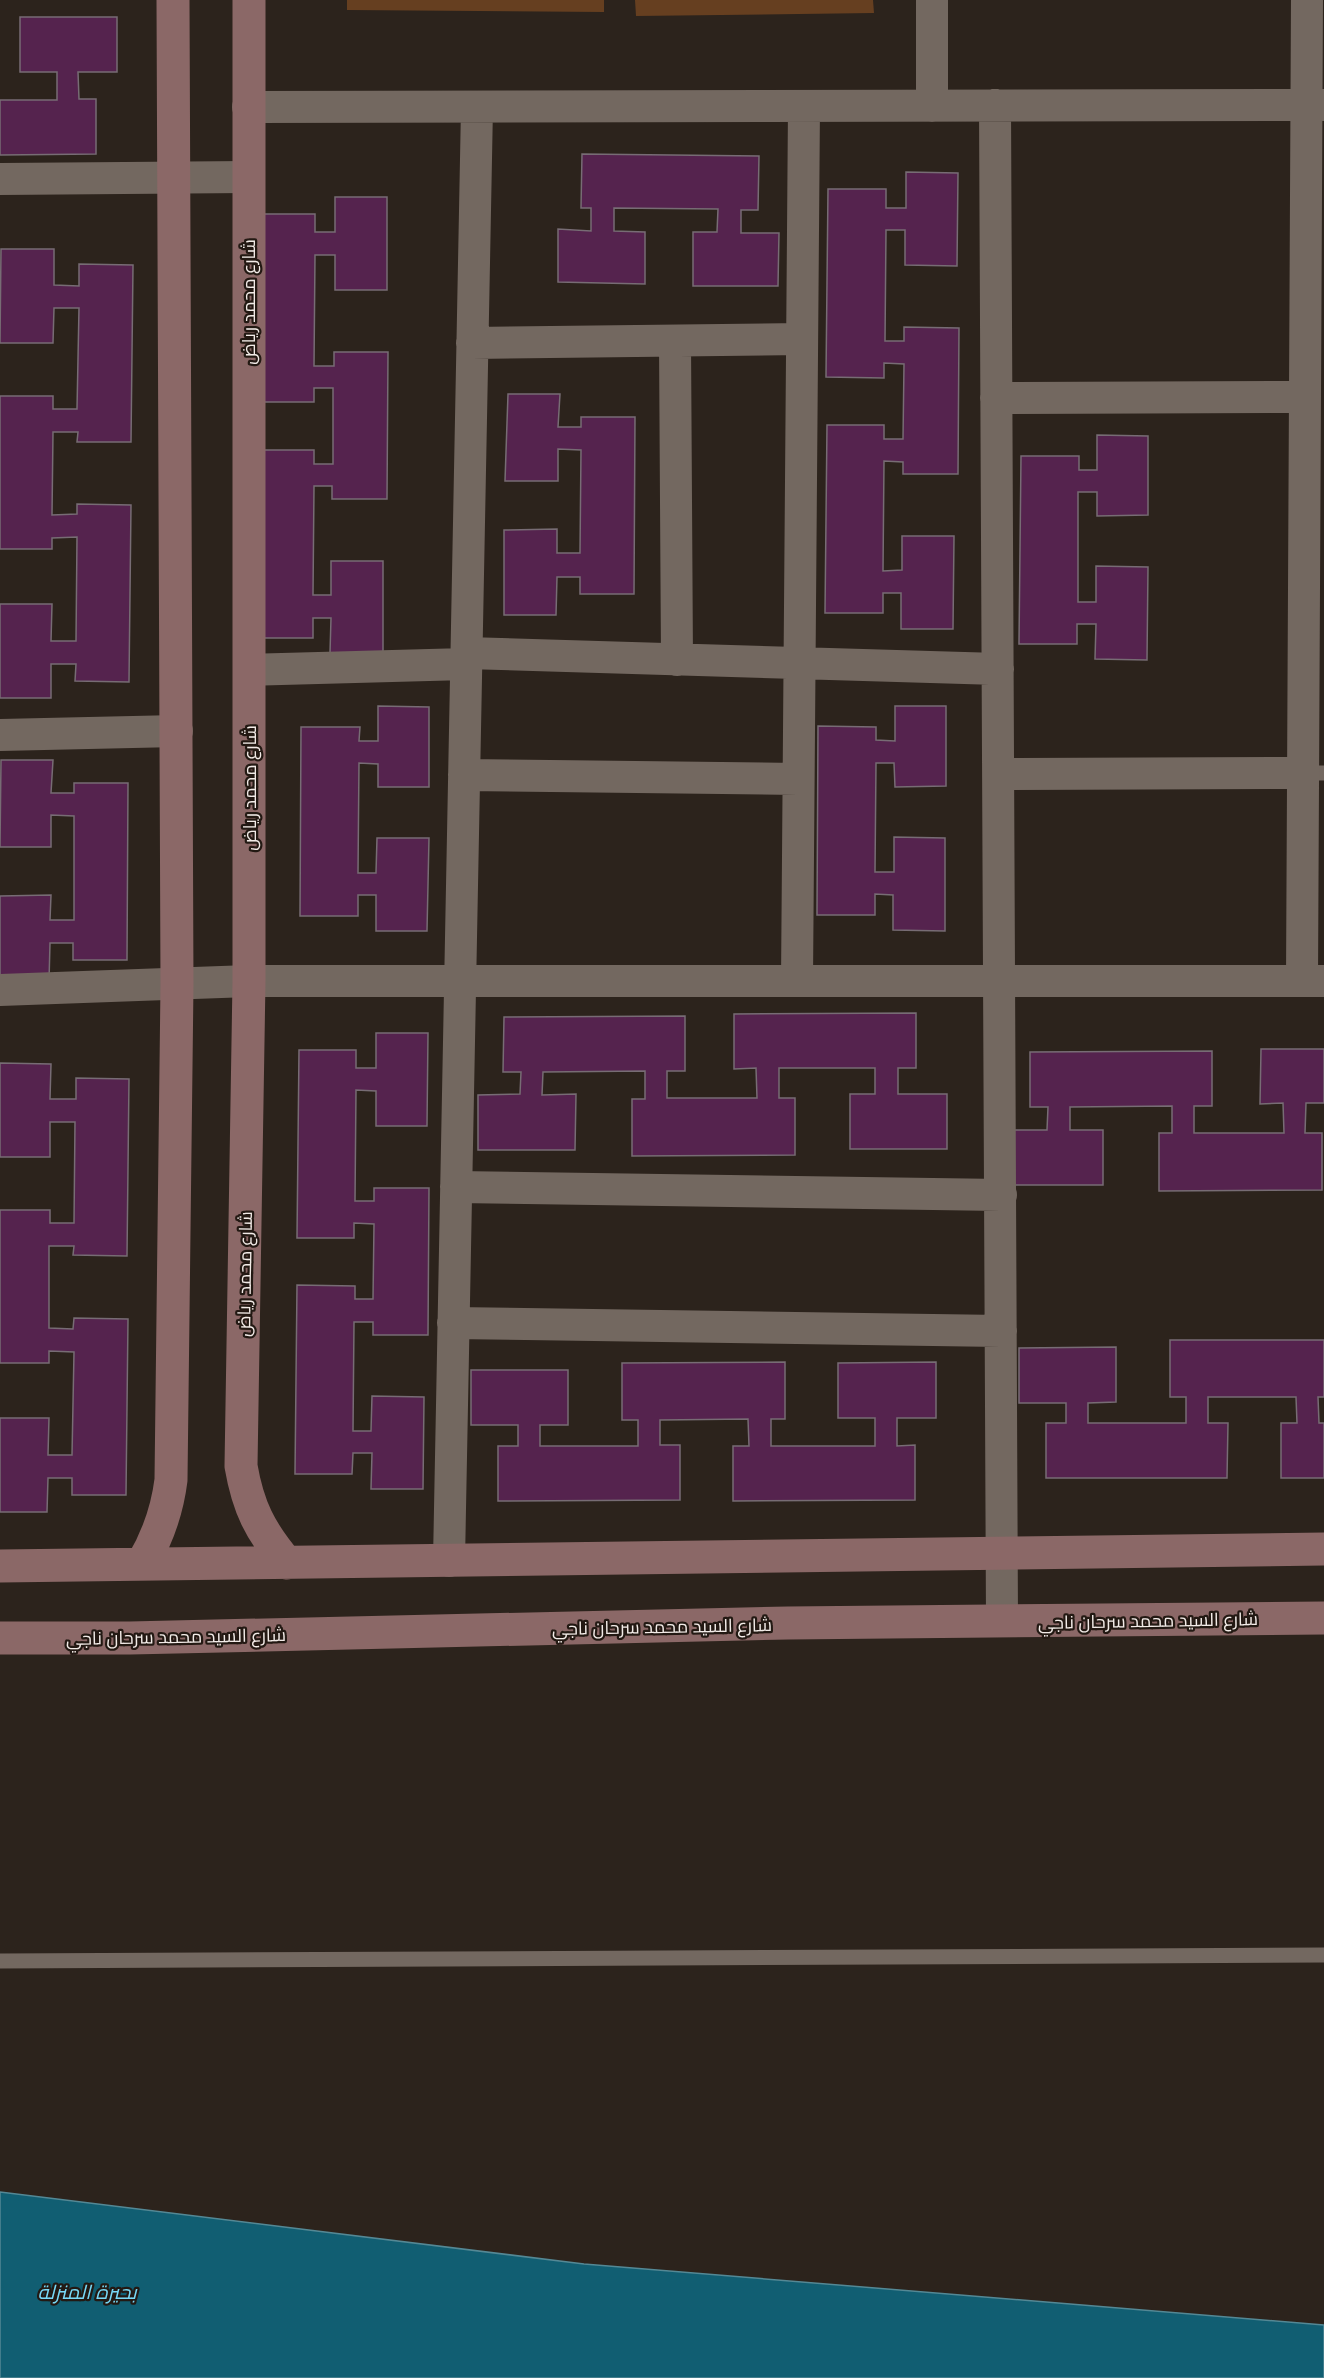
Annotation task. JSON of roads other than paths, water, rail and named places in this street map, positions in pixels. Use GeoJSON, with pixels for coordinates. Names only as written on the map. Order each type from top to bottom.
{"type":"FeatureCollection","features":[{"type":"Feature","properties":{"kind":"street"},"geometry":{"type":"LineString","coordinates":[[142,1564],[163,1524],[171,1480],[177,984],[172,0]]}},
{"type":"Feature","properties":{"kind":"street","name":"شارع محمد رياض"},"geometry":{"type":"LineString","coordinates":[[249,0],[249,981],[241,1466],[245,1493],[255,1519],[269,1542],[287,1563]]}},
{"type":"Feature","properties":{"kind":"street"},"geometry":{"type":"LineString","coordinates":[[932,0],[932,106]]}},
{"type":"Feature","properties":{"kind":"street"},"geometry":{"type":"LineString","coordinates":[[0,990],[249,981],[1313,981],[1313,773],[1305,397],[1315,105],[1307,0]]}},
{"type":"Feature","properties":{"kind":"street"},"geometry":{"type":"LineString","coordinates":[[995,105],[1002,1621]]}},
{"type":"Feature","properties":{"kind":"street"},"geometry":{"type":"LineString","coordinates":[[248,107],[1315,105]]}},
{"type":"Feature","properties":{"kind":"street"},"geometry":{"type":"LineString","coordinates":[[449,1561],[477,106]]}},
{"type":"Feature","properties":{"kind":"street"},"geometry":{"type":"LineString","coordinates":[[797,981],[804,106]]}},
{"type":"Feature","properties":{"kind":"street"},"geometry":{"type":"LineString","coordinates":[[0,180],[248,177]]}},
{"type":"Feature","properties":{"kind":"street"},"geometry":{"type":"LineString","coordinates":[[472,343],[802,339]]}},
{"type":"Feature","properties":{"kind":"street"},"geometry":{"type":"LineString","coordinates":[[675,340],[677,660]]}},
{"type":"Feature","properties":{"kind":"street"},"geometry":{"type":"LineString","coordinates":[[996,398],[1305,397]]}},
{"type":"Feature","properties":{"kind":"street"},"geometry":{"type":"LineString","coordinates":[[249,670],[466,658],[677,660],[998,669]]}},
{"type":"Feature","properties":{"kind":"street"},"geometry":{"type":"LineString","coordinates":[[0,735],[177,731]]}},
{"type":"Feature","properties":{"kind":"street"},"geometry":{"type":"LineString","coordinates":[[999,774],[1313,773]]}},
{"type":"Feature","properties":{"kind":"street"},"geometry":{"type":"LineString","coordinates":[[464,775],[798,778]]}},
{"type":"Feature","properties":{"kind":"street"},"geometry":{"type":"LineString","coordinates":[[456,1187],[1001,1195]]}},
{"type":"Feature","properties":{"kind":"street"},"geometry":{"type":"LineString","coordinates":[[453,1323],[1001,1331]]}},
{"type":"Feature","properties":{"kind":"street"},"geometry":{"type":"LineString","coordinates":[[0,1566],[1324,1549]]}},
{"type":"Feature","properties":{"kind":"street","name":"شارع السيد محمد سرحان ناجي"},"geometry":{"type":"LineString","coordinates":[[0,1638],[130,1638],[788,1623],[1324,1618]]}},
{"type":"Feature","properties":{"kind":"lane"},"geometry":{"type":"LineString","coordinates":[[0,1961],[1324,1955]]}},
{"type":"Feature","properties":{"kind":"water","name":"بحيرة المنزلة"},"geometry":{"type":"Polygon","coordinates":[[[0,2192],[584,2264],[1324,2325],[1324,2378],[0,2378],[0,2192]]]}}]}
